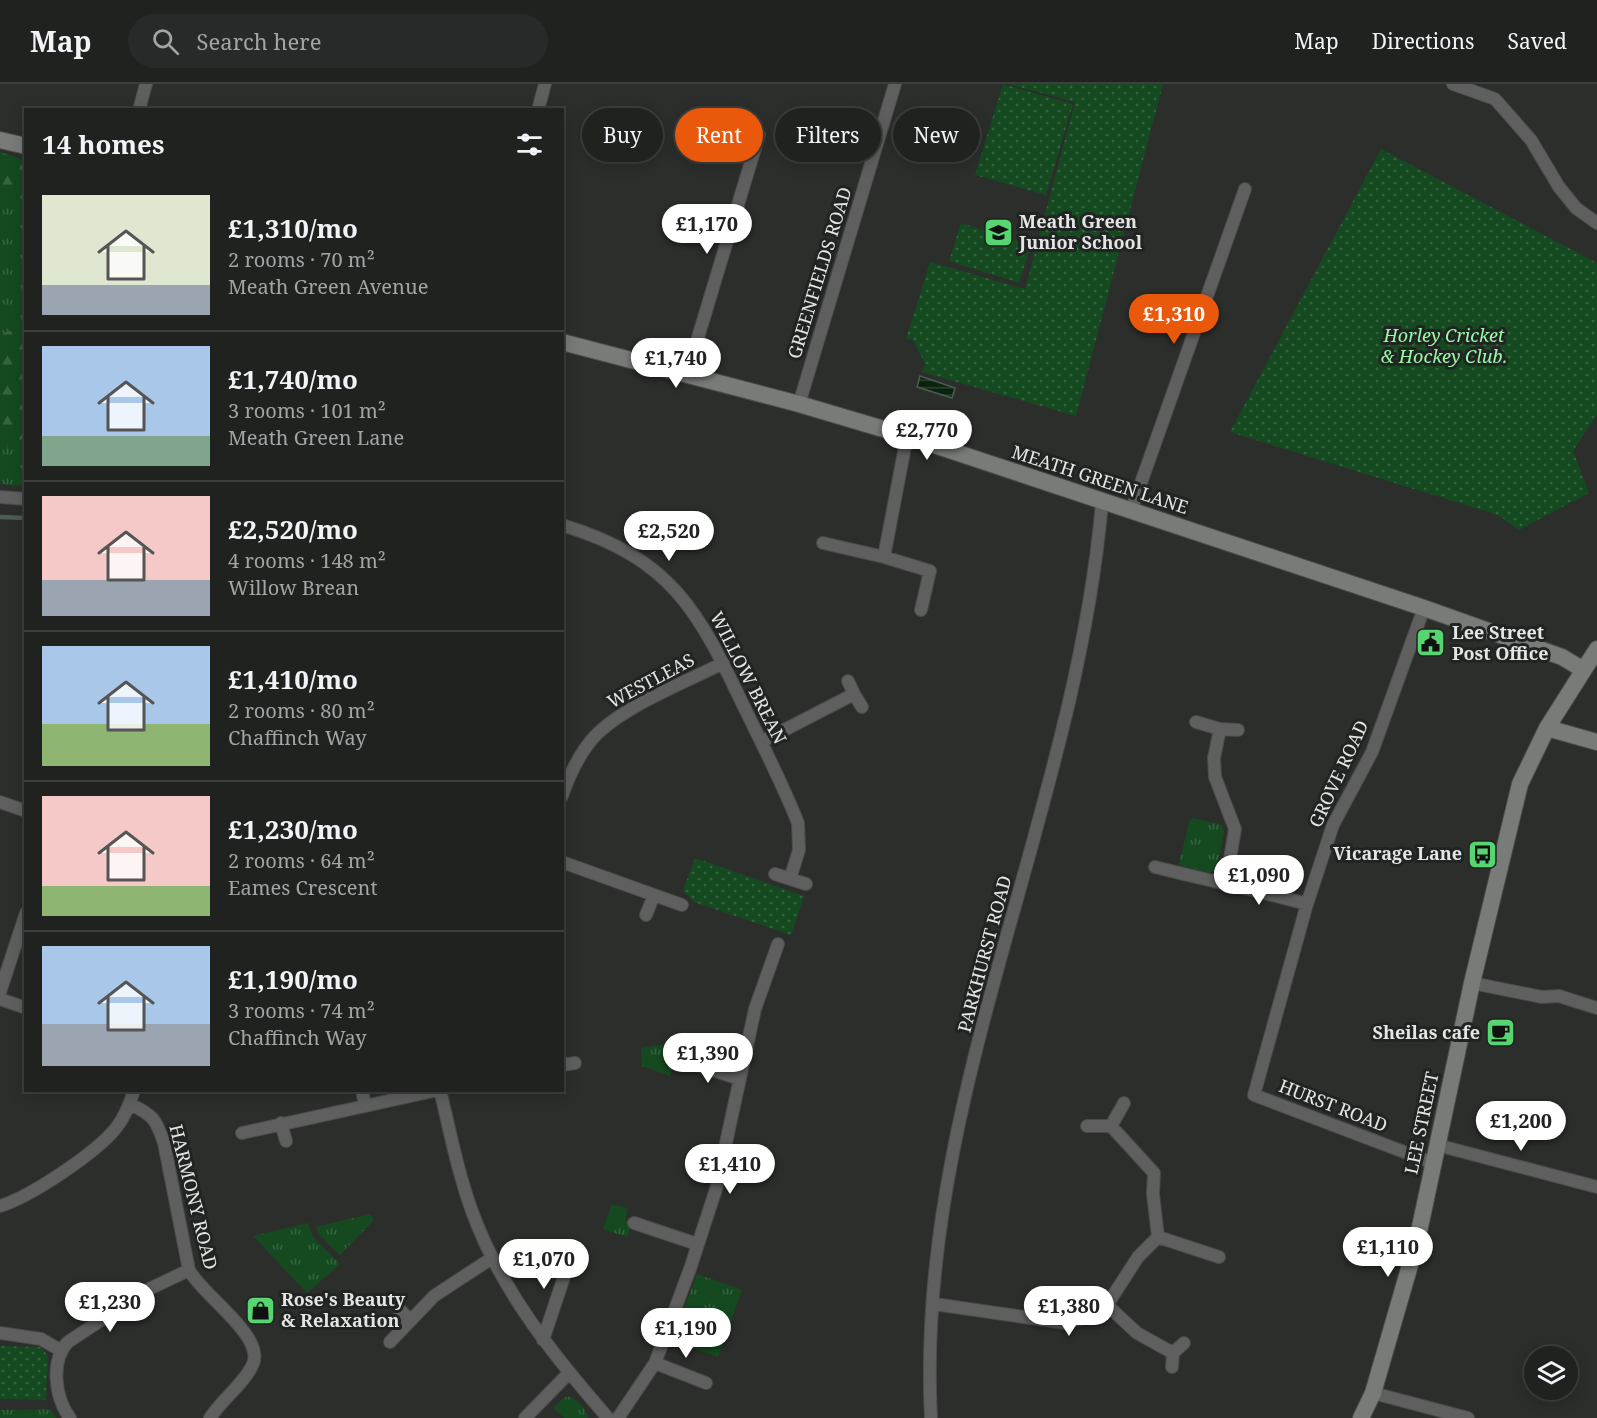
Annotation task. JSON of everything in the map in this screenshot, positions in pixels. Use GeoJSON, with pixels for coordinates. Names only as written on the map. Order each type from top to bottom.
{"type":"FeatureCollection","features":[{"type":"Feature","properties":{"kind":"street"},"geometry":{"type":"LineString","coordinates":[[140,108],[146,84]]}},
{"type":"Feature","properties":{"kind":"street"},"geometry":{"type":"LineString","coordinates":[[539,108],[545,84]]}},
{"type":"Feature","properties":{"kind":"street","name":"GREENFIELDS ROAD"},"geometry":{"type":"LineString","coordinates":[[799,404],[896,84]]}},
{"type":"Feature","properties":{"kind":"street"},"geometry":{"type":"LineString","coordinates":[[1457,85],[1495,99],[1531,140],[1559,187],[1576,208],[1597,223]]}},
{"type":"Feature","properties":{"kind":"street"},"geometry":{"type":"LineString","coordinates":[[0,140],[24,146]]}},
{"type":"Feature","properties":{"kind":"street"},"geometry":{"type":"LineString","coordinates":[[687,374],[751,162]]}},
{"type":"Feature","properties":{"kind":"street"},"geometry":{"type":"LineString","coordinates":[[1131,511],[1245,189]]}},
{"type":"Feature","properties":{"kind":"street","name":"MEATH GREEN LANE"},"geometry":{"type":"LineString","coordinates":[[564,343],[799,404],[907,436],[1424,608],[1562,657],[1582,669]]}},
{"type":"Feature","properties":{"kind":"street"},"geometry":{"type":"LineString","coordinates":[[884,556],[907,436]]}},
{"type":"Feature","properties":{"kind":"street"},"geometry":{"type":"LineString","coordinates":[[0,497],[24,499]]}},
{"type":"Feature","properties":{"kind":"street","name":"PARKHURST ROAD"},"geometry":{"type":"LineString","coordinates":[[931,1418],[929,1383],[941,1218],[960,1117],[1061,741],[1098,553],[1102,502]]}},
{"type":"Feature","properties":{"kind":"street","name":"WILLOW BREAN"},"geometry":{"type":"LineString","coordinates":[[564,526],[623,549],[646,562],[671,584],[692,608],[723,663],[798,823],[799,850],[790,879]]}},
{"type":"Feature","properties":{"kind":"street"},"geometry":{"type":"LineString","coordinates":[[823,543],[884,556],[930,571],[921,610]]}},
{"type":"Feature","properties":{"kind":"street","name":"GROVE ROAD"},"geometry":{"type":"LineString","coordinates":[[1254,1095],[1307,904],[1333,825],[1372,752],[1424,608]]}},
{"type":"Feature","properties":{"kind":"street","name":"LEE STREET"},"geometry":{"type":"LineString","coordinates":[[1361,1418],[1373,1393],[1417,1241],[1511,813],[1520,784],[1546,728],[1597,649]]}},
{"type":"Feature","properties":{"kind":"street","name":"WESTLEAS"},"geometry":{"type":"LineString","coordinates":[[564,791],[573,769],[598,733],[618,717],[723,663]]}},
{"type":"Feature","properties":{"kind":"street"},"geometry":{"type":"LineString","coordinates":[[848,681],[862,707]]}},
{"type":"Feature","properties":{"kind":"street"},"geometry":{"type":"LineString","coordinates":[[761,742],[854,694]]}},
{"type":"Feature","properties":{"kind":"street"},"geometry":{"type":"LineString","coordinates":[[1196,722],[1220,729],[1238,730]]}},
{"type":"Feature","properties":{"kind":"street"},"geometry":{"type":"LineString","coordinates":[[1546,728],[1597,742]]}},
{"type":"Feature","properties":{"kind":"street"},"geometry":{"type":"LineString","coordinates":[[1220,729],[1214,758],[1215,777],[1235,829],[1226,883]]}},
{"type":"Feature","properties":{"kind":"street"},"geometry":{"type":"LineString","coordinates":[[0,802],[24,810]]}},
{"type":"Feature","properties":{"kind":"street"},"geometry":{"type":"LineString","coordinates":[[564,863],[682,905]]}},
{"type":"Feature","properties":{"kind":"street"},"geometry":{"type":"LineString","coordinates":[[1155,867],[1307,904]]}},
{"type":"Feature","properties":{"kind":"street"},"geometry":{"type":"LineString","coordinates":[[775,874],[806,884]]}},
{"type":"Feature","properties":{"kind":"street"},"geometry":{"type":"LineString","coordinates":[[646,915],[654,895]]}},
{"type":"Feature","properties":{"kind":"street"},"geometry":{"type":"LineString","coordinates":[[0,992],[6,951],[24,917]]}},
{"type":"Feature","properties":{"kind":"street"},"geometry":{"type":"LineString","coordinates":[[618,1418],[655,1363],[716,1189],[756,1009],[778,944]]}},
{"type":"Feature","properties":{"kind":"street"},"geometry":{"type":"LineString","coordinates":[[1472,983],[1542,997],[1559,996],[1597,1008]]}},
{"type":"Feature","properties":{"kind":"street"},"geometry":{"type":"LineString","coordinates":[[0,999],[24,1007]]}},
{"type":"Feature","properties":{"kind":"street"},"geometry":{"type":"LineString","coordinates":[[685,1061],[740,1079]]}},
{"type":"Feature","properties":{"kind":"street"},"geometry":{"type":"LineString","coordinates":[[0,1206],[32,1190],[97,1148],[117,1127],[130,1104],[133,1092]]}},
{"type":"Feature","properties":{"kind":"street"},"geometry":{"type":"LineString","coordinates":[[362,1092],[365,1106]]}},
{"type":"Feature","properties":{"kind":"street"},"geometry":{"type":"LineString","coordinates":[[242,1132],[430,1092]]}},
{"type":"Feature","properties":{"kind":"street"},"geometry":{"type":"LineString","coordinates":[[440,1092],[464,1188],[492,1258],[525,1316],[569,1373],[608,1418]]}},
{"type":"Feature","properties":{"kind":"street","name":"HURST ROAD"},"geometry":{"type":"LineString","coordinates":[[1254,1095],[1433,1163]]}},
{"type":"Feature","properties":{"kind":"street"},"geometry":{"type":"LineString","coordinates":[[1111,1126],[1124,1103]]}},
{"type":"Feature","properties":{"kind":"street","name":"HARMONY ROAD"},"geometry":{"type":"LineString","coordinates":[[130,1104],[152,1115],[158,1125],[164,1143],[189,1270],[196,1284],[248,1335],[255,1354],[248,1373],[210,1418]]}},
{"type":"Feature","properties":{"kind":"street"},"geometry":{"type":"LineString","coordinates":[[281,1124],[286,1141]]}},
{"type":"Feature","properties":{"kind":"street"},"geometry":{"type":"LineString","coordinates":[[1087,1126],[1111,1126],[1154,1173],[1153,1194],[1158,1237]]}},
{"type":"Feature","properties":{"kind":"street"},"geometry":{"type":"LineString","coordinates":[[1437,1145],[1597,1187]]}},
{"type":"Feature","properties":{"kind":"street"},"geometry":{"type":"LineString","coordinates":[[634,1223],[697,1244]]}},
{"type":"Feature","properties":{"kind":"street"},"geometry":{"type":"LineString","coordinates":[[934,1304],[1065,1323],[1083,1318],[1107,1305],[1138,1257],[1158,1237]]}},
{"type":"Feature","properties":{"kind":"street"},"geometry":{"type":"LineString","coordinates":[[1158,1237],[1219,1257]]}},
{"type":"Feature","properties":{"kind":"street"},"geometry":{"type":"LineString","coordinates":[[543,1340],[573,1250]]}},
{"type":"Feature","properties":{"kind":"street"},"geometry":{"type":"LineString","coordinates":[[390,1342],[410,1320],[450,1284],[492,1258]]}},
{"type":"Feature","properties":{"kind":"street"},"geometry":{"type":"LineString","coordinates":[[70,1418],[59,1398],[57,1358],[60,1350],[145,1291],[189,1270]]}},
{"type":"Feature","properties":{"kind":"street"},"geometry":{"type":"LineString","coordinates":[[1107,1305],[1137,1333],[1173,1353]]}},
{"type":"Feature","properties":{"kind":"street"},"geometry":{"type":"LineString","coordinates":[[399,1309],[410,1320]]}},
{"type":"Feature","properties":{"kind":"street"},"geometry":{"type":"LineString","coordinates":[[0,1332],[41,1340],[60,1350]]}},
{"type":"Feature","properties":{"kind":"street"},"geometry":{"type":"LineString","coordinates":[[1172,1367],[1173,1353],[1185,1343]]}},
{"type":"Feature","properties":{"kind":"street"},"geometry":{"type":"LineString","coordinates":[[655,1363],[706,1383]]}},
{"type":"Feature","properties":{"kind":"street"},"geometry":{"type":"LineString","coordinates":[[525,1418],[569,1373]]}},
{"type":"Feature","properties":{"kind":"street"},"geometry":{"type":"LineString","coordinates":[[1373,1393],[1467,1418]]}},
{"type":"Feature","properties":{"kind":"green space"},"geometry":{"type":"Polygon","coordinates":[[[1003,84],[1073,104],[1046,195],[975,175],[1003,84]]]}},
{"type":"Feature","properties":{"kind":"green space"},"geometry":{"type":"Polygon","coordinates":[[[1009,84],[1163,84],[1076,416],[922,372],[925,364],[913,340],[906,339],[930,262],[1025,289],[1075,102],[1009,84]]]}},
{"type":"Feature","properties":{"kind":"green space","name":"Horley Cricket & Hockey Club."},"geometry":{"type":"Polygon","coordinates":[[[1381,149],[1597,263],[1597,414],[1573,451],[1589,493],[1519,530],[1498,515],[1230,432],[1381,149]]]}},
{"type":"Feature","properties":{"kind":"green space"},"geometry":{"type":"Polygon","coordinates":[[[0,152],[24,160],[24,199],[0,191],[0,152]]]}},
{"type":"Feature","properties":{"kind":"green space"},"geometry":{"type":"Polygon","coordinates":[[[0,191],[24,198],[24,326],[0,334],[0,191]]]}},
{"type":"Feature","properties":{"kind":"green space"},"geometry":{"type":"Polygon","coordinates":[[[961,223],[1031,245],[1019,283],[949,261],[961,223]]]}},
{"type":"Feature","properties":{"kind":"green space"},"geometry":{"type":"Polygon","coordinates":[[[24,326],[24,445],[5,447],[0,443],[0,334],[24,326]]]}},
{"type":"Feature","properties":{"kind":"green space"},"geometry":{"type":"Polygon","coordinates":[[[0,443],[6,447],[24,445],[24,486],[0,484],[0,443]]]}},
{"type":"Feature","properties":{"kind":"green space"},"geometry":{"type":"Polygon","coordinates":[[[1193,818],[1222,825],[1224,832],[1217,869],[1210,873],[1179,865],[1189,822],[1193,818]]]}},
{"type":"Feature","properties":{"kind":"green space"},"geometry":{"type":"Polygon","coordinates":[[[695,858],[804,896],[791,935],[694,902],[683,891],[695,858]]]}},
{"type":"Feature","properties":{"kind":"green space"},"geometry":{"type":"Polygon","coordinates":[[[663,1045],[677,1052],[670,1076],[642,1066],[641,1048],[663,1045]]]}},
{"type":"Feature","properties":{"kind":"green space"},"geometry":{"type":"Polygon","coordinates":[[[612,1204],[628,1209],[625,1220],[632,1223],[627,1237],[603,1229],[612,1204]]]}},
{"type":"Feature","properties":{"kind":"green space"},"geometry":{"type":"Polygon","coordinates":[[[370,1214],[374,1220],[340,1255],[319,1235],[316,1227],[370,1214]]]}},
{"type":"Feature","properties":{"kind":"green space"},"geometry":{"type":"Polygon","coordinates":[[[308,1223],[313,1237],[340,1264],[307,1293],[253,1236],[308,1223]]]}},
{"type":"Feature","properties":{"kind":"green space"},"geometry":{"type":"Polygon","coordinates":[[[697,1274],[742,1290],[718,1357],[673,1341],[697,1274]]]}},
{"type":"Feature","properties":{"kind":"green space"},"geometry":{"type":"Polygon","coordinates":[[[0,1346],[41,1347],[48,1356],[46,1400],[0,1399],[0,1346]]]}},
{"type":"Feature","properties":{"kind":"green space"},"geometry":{"type":"Polygon","coordinates":[[[567,1396],[575,1399],[581,1405],[588,1418],[564,1418],[553,1407],[567,1396]]]}},
{"type":"Feature","properties":{"kind":"green space"},"geometry":{"type":"Polygon","coordinates":[[[50,1409],[56,1418],[0,1418],[0,1410],[50,1409]]]}},
{"type":"Feature","properties":{"kind":"shaded area"},"geometry":{"type":"Polygon","coordinates":[[[920,376],[955,388],[952,398],[917,387],[920,376]]]}},
{"type":"Feature","properties":{"kind":"waterway"},"geometry":{"type":"LineString","coordinates":[[0,517],[24,518]]}},
{"type":"Feature","properties":{"kind":"place","name":"Meath Green Junior School"},"geometry":{"type":"Point","coordinates":[998,232]}},
{"type":"Feature","properties":{"kind":"place","name":"Lee Street Post Office"},"geometry":{"type":"Point","coordinates":[1431,643]}},
{"type":"Feature","properties":{"kind":"place","name":"Vicarage Lane"},"geometry":{"type":"Point","coordinates":[1483,854]}},
{"type":"Feature","properties":{"kind":"place","name":"Sheilas cafe"},"geometry":{"type":"Point","coordinates":[1501,1033]}},
{"type":"Feature","properties":{"kind":"place","name":"Rose's Beauty & Relaxation"},"geometry":{"type":"Point","coordinates":[260,1310]}}]}
